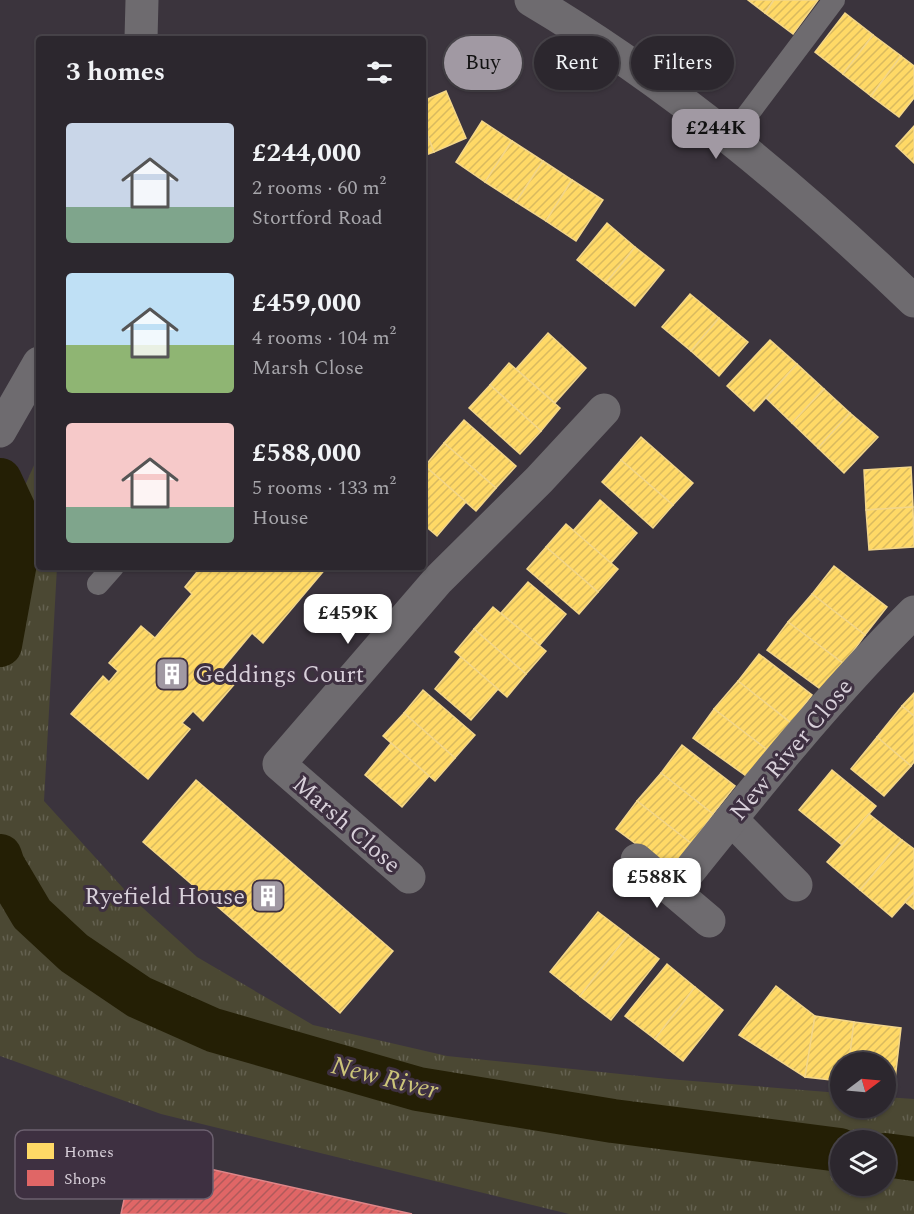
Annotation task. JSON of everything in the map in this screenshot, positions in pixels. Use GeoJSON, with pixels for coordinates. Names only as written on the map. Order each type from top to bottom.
{"type":"FeatureCollection","features":[{"type":"Feature","properties":{"kind":"street"},"geometry":{"type":"LineString","coordinates":[[141,36],[142,0]]}},
{"type":"Feature","properties":{"kind":"street"},"geometry":{"type":"LineString","coordinates":[[531,0],[629,63],[730,138],[861,250],[914,301]]}},
{"type":"Feature","properties":{"kind":"street"},"geometry":{"type":"LineString","coordinates":[[1,429],[36,368]]}},
{"type":"Feature","properties":{"kind":"street","name":"Marsh Close"},"geometry":{"type":"LineString","coordinates":[[409,877],[279,764],[430,574],[539,480],[604,410]]}},
{"type":"Feature","properties":{"kind":"street","name":"New River Close"},"geometry":{"type":"LineString","coordinates":[[674,890],[868,657],[914,612]]}},
{"type":"Feature","properties":{"kind":"street"},"geometry":{"type":"LineString","coordinates":[[731,819],[796,885]]}},
{"type":"Feature","properties":{"kind":"street"},"geometry":{"type":"LineString","coordinates":[[638,860],[709,921]]}},
{"type":"Feature","properties":{"kind":"lane"},"geometry":{"type":"LineString","coordinates":[[730,138],[834,0]]}},
{"type":"Feature","properties":{"kind":"lane"},"geometry":{"type":"LineString","coordinates":[[98,584],[110,570]]}},
{"type":"Feature","properties":{"kind":"green space"},"geometry":{"type":"Polygon","coordinates":[[[36,461],[36,570],[57,570],[44,801],[133,899],[197,957],[313,1025],[447,1056],[668,1079],[830,1092],[830,1118],[896,1118],[896,1098],[914,1099],[914,1214],[569,1214],[161,1114],[0,1056],[0,542],[36,461]]]}},
{"type":"Feature","properties":{"kind":"building: Homes"},"geometry":{"type":"Polygon","coordinates":[[[748,0],[774,0],[765,13],[748,0]]]}},
{"type":"Feature","properties":{"kind":"building: Homes"},"geometry":{"type":"Polygon","coordinates":[[[774,0],[818,0],[793,34],[765,13],[774,0]]]}},
{"type":"Feature","properties":{"kind":"building: Homes"},"geometry":{"type":"Polygon","coordinates":[[[845,13],[873,35],[843,74],[815,52],[845,13]]]}},
{"type":"Feature","properties":{"kind":"building: Homes"},"geometry":{"type":"Polygon","coordinates":[[[873,35],[901,56],[871,96],[843,74],[873,35]]]}},
{"type":"Feature","properties":{"kind":"building: Homes"},"geometry":{"type":"Polygon","coordinates":[[[901,56],[914,66],[914,98],[899,117],[871,96],[901,56]]]}},
{"type":"Feature","properties":{"kind":"building: Homes"},"geometry":{"type":"Polygon","coordinates":[[[446,91],[466,138],[434,152],[426,132],[426,100],[446,91]]]}},
{"type":"Feature","properties":{"kind":"building: Homes"},"geometry":{"type":"Polygon","coordinates":[[[482,121],[512,141],[485,182],[456,162],[482,121]]]}},
{"type":"Feature","properties":{"kind":"building: Homes"},"geometry":{"type":"Polygon","coordinates":[[[914,126],[914,163],[896,146],[914,126]]]}},
{"type":"Feature","properties":{"kind":"building: Homes"},"geometry":{"type":"Polygon","coordinates":[[[426,132],[434,152],[426,155],[426,132]]]}},
{"type":"Feature","properties":{"kind":"building: Homes"},"geometry":{"type":"Polygon","coordinates":[[[512,141],[543,161],[516,202],[485,182],[512,141]]]}},
{"type":"Feature","properties":{"kind":"building: Homes"},"geometry":{"type":"Polygon","coordinates":[[[543,161],[572,180],[546,221],[516,202],[543,161]]]}},
{"type":"Feature","properties":{"kind":"building: Homes"},"geometry":{"type":"Polygon","coordinates":[[[572,180],[603,200],[576,241],[546,221],[572,180]]]}},
{"type":"Feature","properties":{"kind":"building: Homes"},"geometry":{"type":"Polygon","coordinates":[[[607,223],[635,247],[606,283],[577,260],[607,223]]]}},
{"type":"Feature","properties":{"kind":"building: Homes"},"geometry":{"type":"Polygon","coordinates":[[[635,247],[664,270],[635,306],[606,283],[635,247]]]}},
{"type":"Feature","properties":{"kind":"building: Homes"},"geometry":{"type":"Polygon","coordinates":[[[690,294],[719,318],[691,351],[662,327],[690,294]]]}},
{"type":"Feature","properties":{"kind":"building: Homes"},"geometry":{"type":"Polygon","coordinates":[[[719,318],[748,342],[719,376],[691,351],[719,318]]]}},
{"type":"Feature","properties":{"kind":"building: Homes"},"geometry":{"type":"Polygon","coordinates":[[[548,333],[586,368],[555,403],[516,369],[548,333]]]}},
{"type":"Feature","properties":{"kind":"building: Homes"},"geometry":{"type":"Polygon","coordinates":[[[770,340],[797,364],[754,411],[727,386],[770,340]]]}},
{"type":"Feature","properties":{"kind":"building: Homes"},"geometry":{"type":"Polygon","coordinates":[[[509,363],[560,408],[541,431],[490,385],[509,363]]]}},
{"type":"Feature","properties":{"kind":"building: Homes"},"geometry":{"type":"Polygon","coordinates":[[[797,364],[824,389],[792,423],[766,398],[797,364]]]}},
{"type":"Feature","properties":{"kind":"building: Homes"},"geometry":{"type":"Polygon","coordinates":[[[490,385],[541,431],[520,454],[469,408],[490,385]]]}},
{"type":"Feature","properties":{"kind":"building: Homes"},"geometry":{"type":"Polygon","coordinates":[[[824,389],[850,413],[818,448],[792,423],[824,389]]]}},
{"type":"Feature","properties":{"kind":"building: Homes"},"geometry":{"type":"Polygon","coordinates":[[[850,413],[878,437],[844,473],[818,448],[850,413]]]}},
{"type":"Feature","properties":{"kind":"building: Homes"},"geometry":{"type":"Polygon","coordinates":[[[464,420],[516,466],[496,488],[444,443],[464,420]]]}},
{"type":"Feature","properties":{"kind":"building: Homes"},"geometry":{"type":"Polygon","coordinates":[[[641,437],[693,483],[673,505],[621,460],[641,437]]]}},
{"type":"Feature","properties":{"kind":"building: Homes"},"geometry":{"type":"Polygon","coordinates":[[[444,443],[496,488],[476,511],[426,465],[444,443]]]}},
{"type":"Feature","properties":{"kind":"building: Homes"},"geometry":{"type":"Polygon","coordinates":[[[621,460],[673,505],[653,528],[602,482],[621,460]]]}},
{"type":"Feature","properties":{"kind":"building: Homes"},"geometry":{"type":"Polygon","coordinates":[[[426,467],[466,502],[437,536],[426,527],[426,467]]]}},
{"type":"Feature","properties":{"kind":"building: Homes"},"geometry":{"type":"Polygon","coordinates":[[[911,467],[913,507],[866,510],[864,470],[911,467]]]}},
{"type":"Feature","properties":{"kind":"building: Homes"},"geometry":{"type":"Polygon","coordinates":[[[600,500],[637,533],[611,563],[573,531],[600,500]]]}},
{"type":"Feature","properties":{"kind":"building: Homes"},"geometry":{"type":"Polygon","coordinates":[[[913,507],[914,547],[869,550],[866,510],[913,507]]]}},
{"type":"Feature","properties":{"kind":"building: Homes"},"geometry":{"type":"Polygon","coordinates":[[[566,524],[618,569],[598,592],[546,547],[566,524]]]}},
{"type":"Feature","properties":{"kind":"building: Homes"},"geometry":{"type":"Polygon","coordinates":[[[546,547],[598,592],[579,614],[527,569],[546,547]]]}},
{"type":"Feature","properties":{"kind":"building: Homes"},"geometry":{"type":"Polygon","coordinates":[[[834,566],[887,607],[865,635],[812,594],[834,566]]]}},
{"type":"Feature","properties":{"kind":"building: Homes","name":"Geddings Court"},"geometry":{"type":"Polygon","coordinates":[[[199,570],[324,570],[263,643],[252,633],[222,669],[237,681],[203,721],[193,711],[182,723],[190,729],[148,779],[71,714],[103,676],[109,682],[118,671],[109,663],[141,626],[155,638],[192,594],[185,587],[199,570]]]}},
{"type":"Feature","properties":{"kind":"building: Homes"},"geometry":{"type":"Polygon","coordinates":[[[528,582],[566,614],[539,646],[501,613],[528,582]]]}},
{"type":"Feature","properties":{"kind":"building: Homes"},"geometry":{"type":"Polygon","coordinates":[[[812,594],[865,635],[844,664],[788,622],[812,594]]]}},
{"type":"Feature","properties":{"kind":"building: Homes"},"geometry":{"type":"Polygon","coordinates":[[[493,607],[546,651],[526,674],[474,629],[493,607]]]}},
{"type":"Feature","properties":{"kind":"building: Homes"},"geometry":{"type":"Polygon","coordinates":[[[788,622],[844,664],[823,691],[767,650],[788,622]]]}},
{"type":"Feature","properties":{"kind":"building: Homes"},"geometry":{"type":"Polygon","coordinates":[[[474,629],[526,674],[507,697],[455,652],[474,629]]]}},
{"type":"Feature","properties":{"kind":"building: Homes"},"geometry":{"type":"Polygon","coordinates":[[[759,654],[812,695],[791,723],[738,681],[759,654]]]}},
{"type":"Feature","properties":{"kind":"building: Homes"},"geometry":{"type":"Polygon","coordinates":[[[461,657],[498,689],[471,720],[435,689],[461,657]]]}},
{"type":"Feature","properties":{"kind":"building: Homes"},"geometry":{"type":"Polygon","coordinates":[[[738,681],[791,723],[770,752],[714,709],[738,681]]]}},
{"type":"Feature","properties":{"kind":"building: Homes"},"geometry":{"type":"Polygon","coordinates":[[[423,690],[475,735],[455,758],[404,713],[423,690]]]}},
{"type":"Feature","properties":{"kind":"building: Homes"},"geometry":{"type":"Polygon","coordinates":[[[914,693],[914,716],[902,706],[914,693]]]}},
{"type":"Feature","properties":{"kind":"building: Homes"},"geometry":{"type":"Polygon","coordinates":[[[902,706],[914,716],[914,762],[911,766],[877,737],[902,706]]]}},
{"type":"Feature","properties":{"kind":"building: Homes"},"geometry":{"type":"Polygon","coordinates":[[[714,709],[770,752],[749,778],[693,738],[714,709]]]}},
{"type":"Feature","properties":{"kind":"building: Homes"},"geometry":{"type":"Polygon","coordinates":[[[404,713],[455,758],[435,781],[383,736],[404,713]]]}},
{"type":"Feature","properties":{"kind":"building: Homes"},"geometry":{"type":"Polygon","coordinates":[[[877,737],[911,766],[884,796],[851,769],[877,737]]]}},
{"type":"Feature","properties":{"kind":"building: Homes"},"geometry":{"type":"Polygon","coordinates":[[[391,743],[429,776],[402,807],[365,775],[391,743]]]}},
{"type":"Feature","properties":{"kind":"building: Homes"},"geometry":{"type":"Polygon","coordinates":[[[682,745],[735,786],[713,814],[661,773],[682,745]]]}},
{"type":"Feature","properties":{"kind":"building: Homes"},"geometry":{"type":"Polygon","coordinates":[[[832,770],[876,806],[842,845],[799,810],[832,770]]]}},
{"type":"Feature","properties":{"kind":"building: Homes"},"geometry":{"type":"Polygon","coordinates":[[[661,773],[713,814],[692,844],[637,801],[661,773]]]}},
{"type":"Feature","properties":{"kind":"building: Homes","name":"Ryefield House"},"geometry":{"type":"Polygon","coordinates":[[[196,780],[393,951],[340,1013],[143,842],[196,780]]]}},
{"type":"Feature","properties":{"kind":"building: Homes"},"geometry":{"type":"Polygon","coordinates":[[[637,801],[692,844],[671,870],[616,829],[637,801]]]}},
{"type":"Feature","properties":{"kind":"building: Homes"},"geometry":{"type":"Polygon","coordinates":[[[869,814],[902,840],[860,890],[827,862],[869,814]]]}},
{"type":"Feature","properties":{"kind":"building: Homes"},"geometry":{"type":"Polygon","coordinates":[[[902,840],[914,849],[914,892],[892,917],[860,890],[902,840]]]}},
{"type":"Feature","properties":{"kind":"building: Homes"},"geometry":{"type":"Polygon","coordinates":[[[914,892],[914,909],[905,902],[914,892]]]}},
{"type":"Feature","properties":{"kind":"building: Homes"},"geometry":{"type":"Polygon","coordinates":[[[598,912],[628,935],[580,996],[550,972],[598,912]]]}},
{"type":"Feature","properties":{"kind":"building: Homes"},"geometry":{"type":"Polygon","coordinates":[[[628,935],[659,959],[611,1020],[580,996],[628,935]]]}},
{"type":"Feature","properties":{"kind":"building: Homes"},"geometry":{"type":"Polygon","coordinates":[[[667,964],[695,987],[655,1039],[625,1016],[667,964]]]}},
{"type":"Feature","properties":{"kind":"building: Homes"},"geometry":{"type":"Polygon","coordinates":[[[776,986],[815,1016],[805,1077],[739,1035],[776,986]]]}},
{"type":"Feature","properties":{"kind":"building: Homes"},"geometry":{"type":"Polygon","coordinates":[[[695,987],[723,1010],[683,1061],[655,1039],[695,987]]]}},
{"type":"Feature","properties":{"kind":"building: Homes"},"geometry":{"type":"Polygon","coordinates":[[[815,1016],[854,1022],[850,1052],[830,1052],[830,1080],[805,1077],[815,1016]]]}},
{"type":"Feature","properties":{"kind":"building: Homes"},"geometry":{"type":"Polygon","coordinates":[[[854,1022],[901,1028],[896,1071],[896,1052],[850,1052],[854,1022]]]}},
{"type":"Feature","properties":{"kind":"building: Shops"},"geometry":{"type":"Polygon","coordinates":[[[213,1170],[412,1214],[121,1214],[124,1199],[213,1199],[213,1170]]]}},
{"type":"Feature","properties":{"kind":"waterway","name":"New River"},"geometry":{"type":"LineString","coordinates":[[0,480],[14,510],[18,546],[0,645]]}},
{"type":"Feature","properties":{"kind":"waterway","name":"New River"},"geometry":{"type":"LineString","coordinates":[[0,856],[32,914],[74,953],[139,997],[213,1030],[418,1089],[613,1121],[830,1149]]}},
{"type":"Feature","properties":{"kind":"waterway","name":"New River"},"geometry":{"type":"LineString","coordinates":[[896,1157],[914,1159]]}},
{"type":"Feature","properties":{"kind":"place","name":"Geddings Court"},"geometry":{"type":"Point","coordinates":[172,674]}},
{"type":"Feature","properties":{"kind":"place","name":"Ryefield House"},"geometry":{"type":"Point","coordinates":[268,896]}}]}
